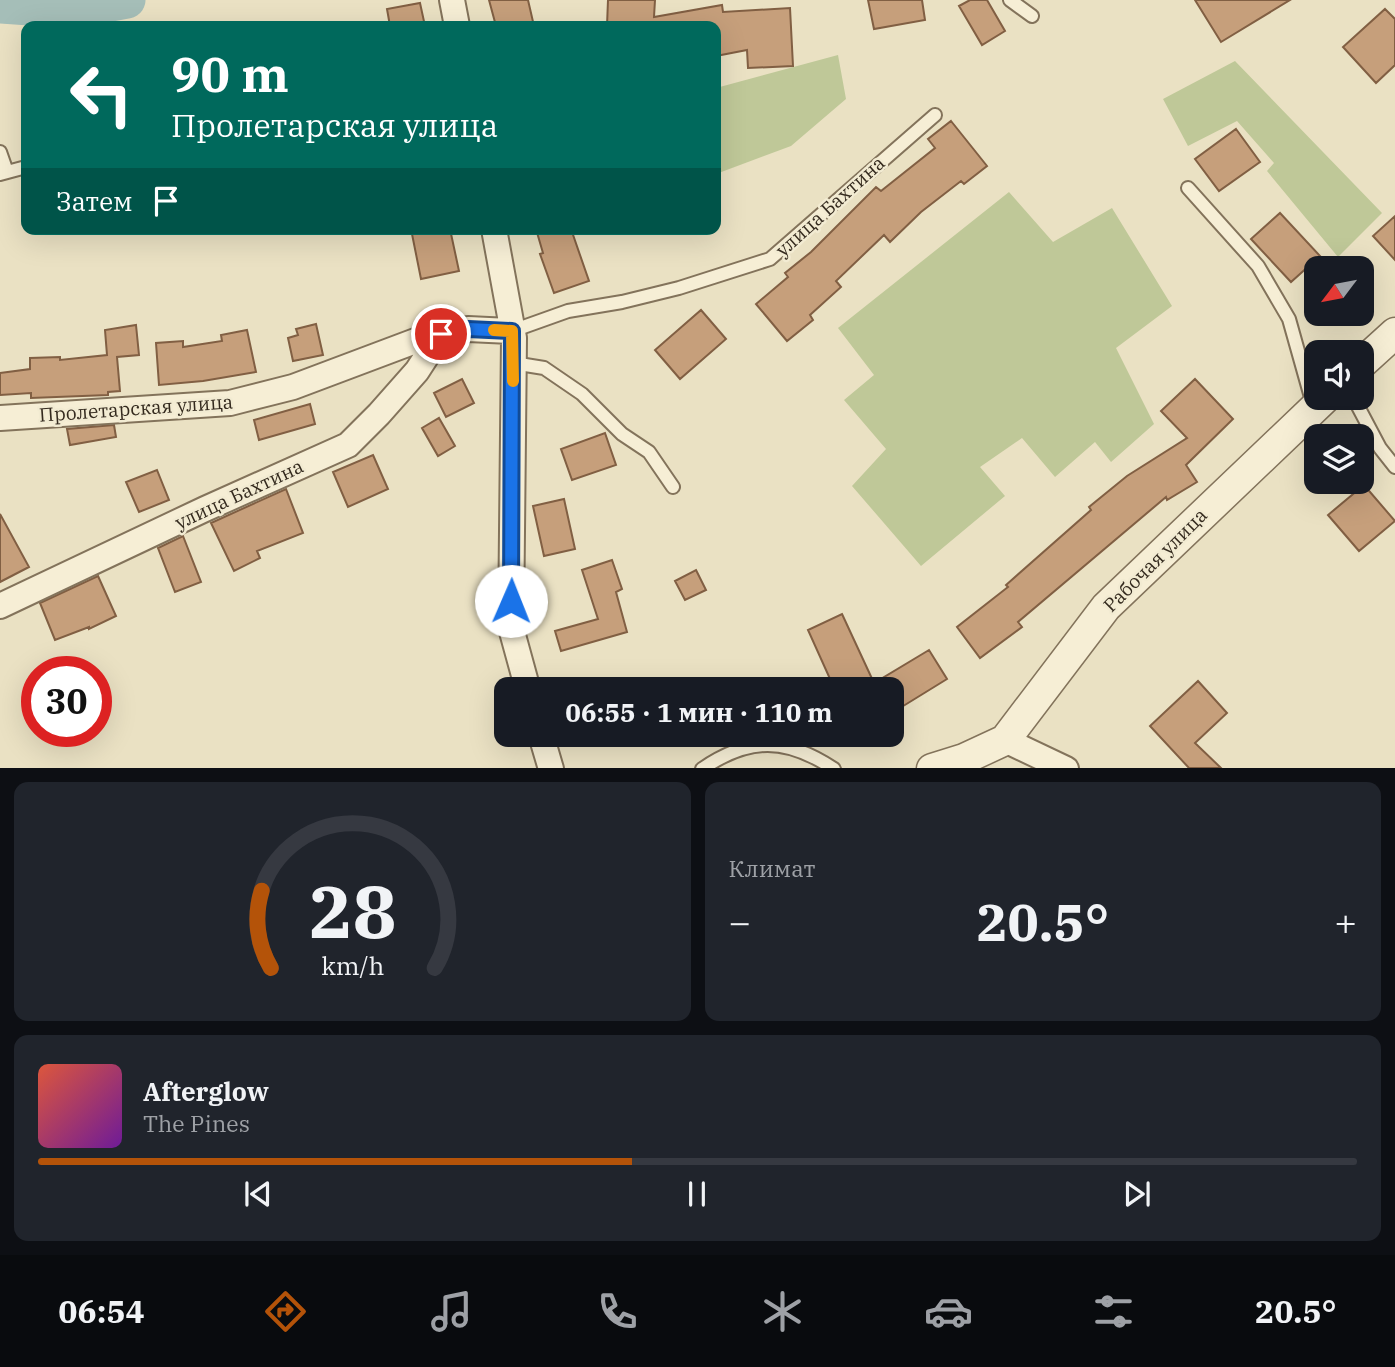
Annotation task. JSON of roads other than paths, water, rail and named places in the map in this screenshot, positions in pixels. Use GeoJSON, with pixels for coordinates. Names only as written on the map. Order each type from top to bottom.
{"type":"FeatureCollection","features":[{"type":"Feature","properties":{"kind":"street"},"geometry":{"type":"LineString","coordinates":[[452,0],[456,21]]}},
{"type":"Feature","properties":{"kind":"street"},"geometry":{"type":"LineString","coordinates":[[495,235],[512,331],[511,628],[524,677]]}},
{"type":"Feature","properties":{"kind":"street","name":"Пролетарская улица"},"geometry":{"type":"LineString","coordinates":[[0,418],[230,402],[293,387],[388,350],[441,334],[468,329],[512,331]]}},
{"type":"Feature","properties":{"kind":"street"},"geometry":{"type":"LineString","coordinates":[[1374,352],[1395,333]]}},
{"type":"Feature","properties":{"kind":"street","name":"улица Бахтина"},"geometry":{"type":"LineString","coordinates":[[0,606],[348,445],[417,371],[441,334]]}},
{"type":"Feature","properties":{"kind":"street","name":"Рабочая улица"},"geometry":{"type":"LineString","coordinates":[[1004,740],[1106,607],[1150,562],[1313,410]]}},
{"type":"Feature","properties":{"kind":"street"},"geometry":{"type":"LineString","coordinates":[[932,768],[964,759],[1004,740],[1066,768]]}},
{"type":"Feature","properties":{"kind":"street"},"geometry":{"type":"LineString","coordinates":[[545,747],[551,768]]}},
{"type":"Feature","properties":{"kind":"lane"},"geometry":{"type":"LineString","coordinates":[[1010,0],[1032,16]]}},
{"type":"Feature","properties":{"kind":"lane","name":"улица Бахтина"},"geometry":{"type":"LineString","coordinates":[[512,331],[568,311],[622,302],[679,288],[770,259],[935,115]]}},
{"type":"Feature","properties":{"kind":"lane"},"geometry":{"type":"LineString","coordinates":[[0,152],[4,173],[21,168]]}},
{"type":"Feature","properties":{"kind":"lane"},"geometry":{"type":"LineString","coordinates":[[1188,188],[1258,266],[1289,319],[1304,360]]}},
{"type":"Feature","properties":{"kind":"lane"},"geometry":{"type":"LineString","coordinates":[[513,363],[544,368],[582,394],[622,434],[649,452],[673,487]]}},
{"type":"Feature","properties":{"kind":"lane"},"geometry":{"type":"LineString","coordinates":[[1360,410],[1380,448],[1395,467]]}},
{"type":"Feature","properties":{"kind":"lane"},"geometry":{"type":"LineString","coordinates":[[702,768],[734,750],[761,744],[786,745],[834,768]]}},
{"type":"Feature","properties":{"kind":"waterway"},"geometry":{"type":"LineString","coordinates":[[0,5],[73,10],[127,0]]}}]}
